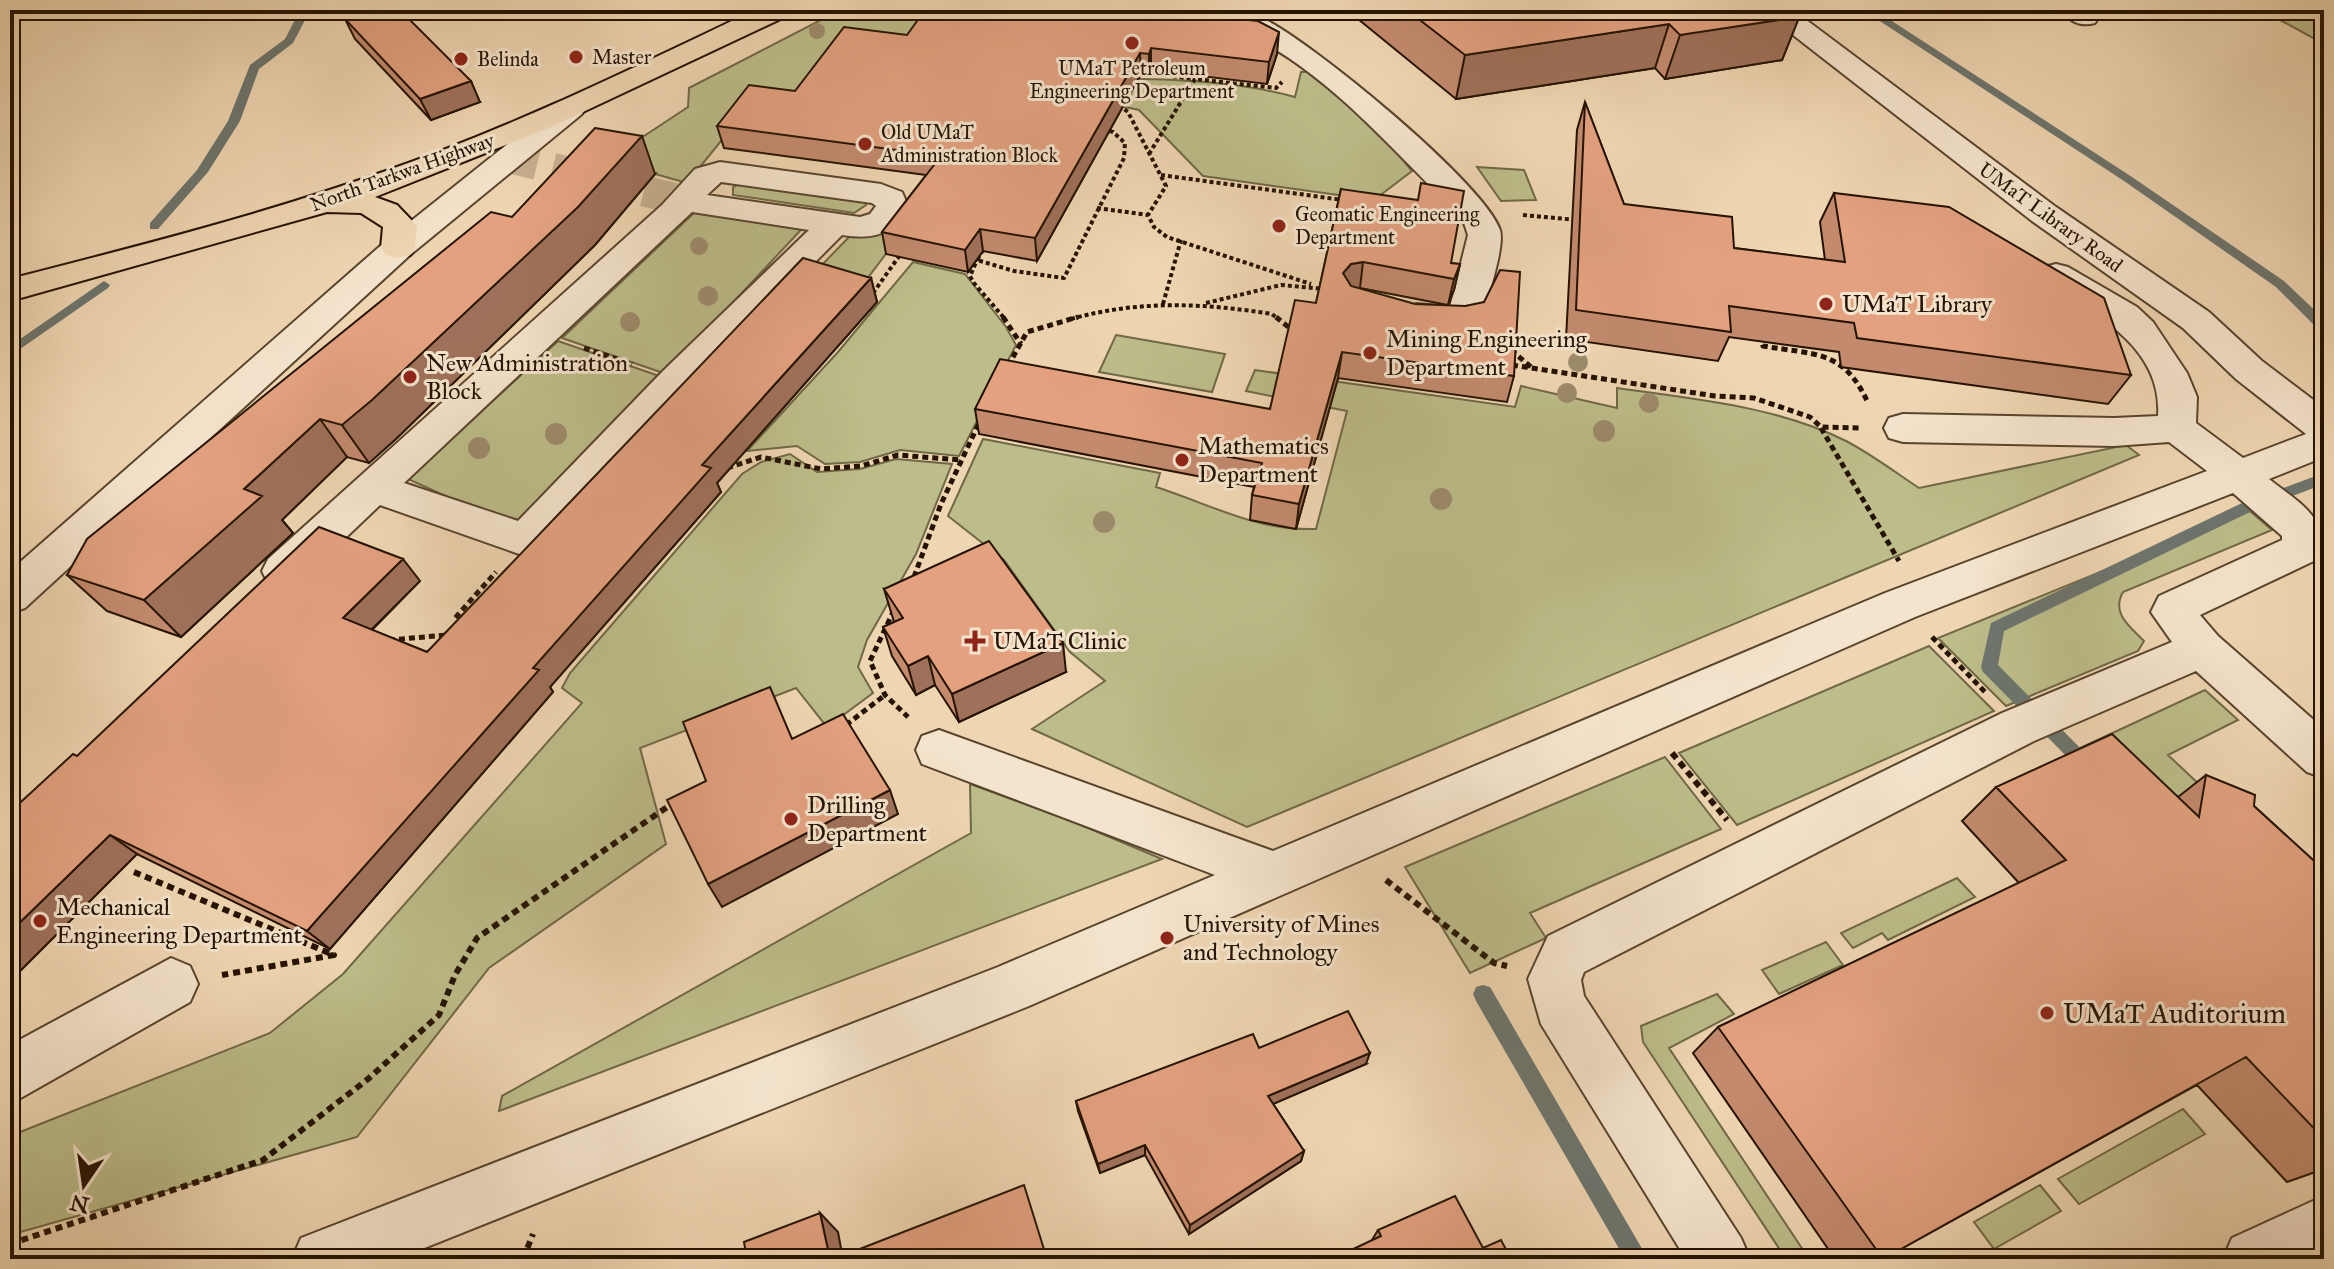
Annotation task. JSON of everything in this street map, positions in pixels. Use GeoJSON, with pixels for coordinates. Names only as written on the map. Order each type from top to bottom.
{"type":"FeatureCollection","features":[{"type":"Feature","properties":{"kind":"main road","name":"North Tarkwa Highway"},"geometry":{"type":"LineString","coordinates":[[10,290],[314,205],[395,179],[571,108],[777,10]]}},
{"type":"Feature","properties":{"kind":"main road"},"geometry":{"type":"LineString","coordinates":[[314,205],[353,202],[383,210],[400,226],[398,248]]}},
{"type":"Feature","properties":{"kind":"street"},"geometry":{"type":"LineString","coordinates":[[1217,10],[1273,32],[1307,56],[1477,213],[1485,235],[1482,256],[1462,318],[1453,321],[1417,316],[1360,301]]}},
{"type":"Feature","properties":{"kind":"street","name":"UMaT Library Road"},"geometry":{"type":"LineString","coordinates":[[1775,10],[2044,214],[2196,320],[2249,370],[2324,428]]}},
{"type":"Feature","properties":{"kind":"street"},"geometry":{"type":"LineString","coordinates":[[10,596],[398,248],[571,108]]}},
{"type":"Feature","properties":{"kind":"street"},"geometry":{"type":"LineString","coordinates":[[258,595],[542,334],[684,201],[706,176],[720,172],[881,194],[890,199],[892,206],[882,221],[872,227],[684,201]]}},
{"type":"Feature","properties":{"kind":"street"},"geometry":{"type":"LineString","coordinates":[[372,487],[525,540],[676,380],[834,224]]}},
{"type":"Feature","properties":{"kind":"street"},"geometry":{"type":"LineString","coordinates":[[2021,254],[2124,315],[2140,330],[2168,373],[2178,397],[2176,428]]}},
{"type":"Feature","properties":{"kind":"street"},"geometry":{"type":"LineString","coordinates":[[1890,428],[2114,432],[2176,428],[2304,531],[2305,540],[2301,549],[2174,608],[2176,620],[2202,649],[2324,758]]}},
{"type":"Feature","properties":{"kind":"street"},"geometry":{"type":"LineString","coordinates":[[322,1259],[1010,988],[1644,718],[1900,605],[2324,442]]}},
{"type":"Feature","properties":{"kind":"street"},"geometry":{"type":"LineString","coordinates":[[1720,1259],[1560,1006],[1554,979],[1566,954],[2018,727],[2202,649]]}},
{"type":"Feature","properties":{"kind":"street"},"geometry":{"type":"LineString","coordinates":[[939,750],[1275,875]]}},
{"type":"Feature","properties":{"kind":"street"},"geometry":{"type":"LineString","coordinates":[[10,1076],[171,984]]}},
{"type":"Feature","properties":{"kind":"street"},"geometry":{"type":"LineString","coordinates":[[2253,1259],[2324,1226]]}},
{"type":"Feature","properties":{"kind":"path"},"geometry":{"type":"LineString","coordinates":[[1133,71],[1276,88],[1307,56]]}},
{"type":"Feature","properties":{"kind":"path"},"geometry":{"type":"LineString","coordinates":[[1149,154],[1195,79]]}},
{"type":"Feature","properties":{"kind":"path"},"geometry":{"type":"LineString","coordinates":[[1115,103],[1128,112],[1134,134],[1166,186],[1148,215]]}},
{"type":"Feature","properties":{"kind":"path"},"geometry":{"type":"LineString","coordinates":[[963,259],[977,260],[1014,271],[1064,278],[1124,158],[1125,143],[1113,132],[1062,119],[977,260],[970,276],[973,282],[1005,319],[1021,345]]}},
{"type":"Feature","properties":{"kind":"path"},"geometry":{"type":"LineString","coordinates":[[1161,175],[1351,201]]}},
{"type":"Feature","properties":{"kind":"path"},"geometry":{"type":"LineString","coordinates":[[1097,208],[1148,215],[1160,232],[1360,301]]}},
{"type":"Feature","properties":{"kind":"path"},"geometry":{"type":"LineString","coordinates":[[1477,213],[1591,221]]}},
{"type":"Feature","properties":{"kind":"path"},"geometry":{"type":"LineString","coordinates":[[1163,304],[1181,240]]}},
{"type":"Feature","properties":{"kind":"path"},"geometry":{"type":"LineString","coordinates":[[873,293],[904,248]]}},
{"type":"Feature","properties":{"kind":"path"},"geometry":{"type":"LineString","coordinates":[[1201,305],[1255,290],[1311,284]]}},
{"type":"Feature","properties":{"kind":"path"},"geometry":{"type":"LineString","coordinates":[[1000,379],[1027,332],[1103,310],[1163,304],[1201,305],[1272,314],[1293,330]]}},
{"type":"Feature","properties":{"kind":"path"},"geometry":{"type":"LineString","coordinates":[[1757,321],[1763,346],[1828,354],[1861,383],[1890,428]]}},
{"type":"Feature","properties":{"kind":"path"},"geometry":{"type":"LineString","coordinates":[[542,334],[676,380]]}},
{"type":"Feature","properties":{"kind":"path"},"geometry":{"type":"LineString","coordinates":[[1510,349],[1532,368],[1715,396],[1754,398],[1810,417],[1821,427],[1855,491],[1901,562],[1900,605],[2018,727]]}},
{"type":"Feature","properties":{"kind":"path"},"geometry":{"type":"LineString","coordinates":[[910,584],[961,460],[983,417]]}},
{"type":"Feature","properties":{"kind":"path"},"geometry":{"type":"LineString","coordinates":[[1821,427],[1890,428]]}},
{"type":"Feature","properties":{"kind":"path"},"geometry":{"type":"LineString","coordinates":[[731,457],[722,469],[761,457],[821,469],[861,466],[898,455],[961,460]]}},
{"type":"Feature","properties":{"kind":"path"},"geometry":{"type":"LineString","coordinates":[[467,623],[455,618],[525,540]]}},
{"type":"Feature","properties":{"kind":"path"},"geometry":{"type":"LineString","coordinates":[[896,607],[882,630],[870,661],[885,695],[939,750]]}},
{"type":"Feature","properties":{"kind":"path"},"geometry":{"type":"LineString","coordinates":[[385,640],[461,634]]}},
{"type":"Feature","properties":{"kind":"path"},"geometry":{"type":"LineString","coordinates":[[841,728],[885,695]]}},
{"type":"Feature","properties":{"kind":"path"},"geometry":{"type":"LineString","coordinates":[[1644,718],[1757,856]]}},
{"type":"Feature","properties":{"kind":"path"},"geometry":{"type":"LineString","coordinates":[[10,1244],[263,1160],[368,1079],[439,1015],[455,975],[477,938],[675,802],[689,796]]}},
{"type":"Feature","properties":{"kind":"path"},"geometry":{"type":"LineString","coordinates":[[1366,837],[1382,876],[1494,963],[1554,979]]}},
{"type":"Feature","properties":{"kind":"path"},"geometry":{"type":"LineString","coordinates":[[134,872],[334,955],[171,984]]}},
{"type":"Feature","properties":{"kind":"green space"},"geometry":{"type":"Polygon","coordinates":[[[840,10],[940,10],[923,34],[820,83],[750,105],[687,183],[655,174],[635,142],[688,107],[689,88],[840,10]]]}},
{"type":"Feature","properties":{"kind":"green space"},"geometry":{"type":"Polygon","coordinates":[[[2262,10],[2324,10],[2324,44],[2262,10]]]}},
{"type":"Feature","properties":{"kind":"green space"},"geometry":{"type":"Polygon","coordinates":[[[1329,71],[1412,171],[1374,200],[1203,176],[1139,110],[1068,95],[1082,77],[1216,83],[1295,97],[1301,72],[1329,71]]]}},
{"type":"Feature","properties":{"kind":"green space"},"geometry":{"type":"Polygon","coordinates":[[[1477,167],[1524,170],[1536,200],[1501,201],[1477,167]]]}},
{"type":"Feature","properties":{"kind":"green space"},"geometry":{"type":"Polygon","coordinates":[[[743,182],[865,202],[866,205],[854,213],[733,195],[733,187],[743,182]]]}},
{"type":"Feature","properties":{"kind":"green space"},"geometry":{"type":"Polygon","coordinates":[[[696,211],[812,218],[666,374],[562,338],[696,211]]]}},
{"type":"Feature","properties":{"kind":"green space"},"geometry":{"type":"Polygon","coordinates":[[[878,230],[898,238],[860,288],[814,273],[852,234],[878,230]]]}},
{"type":"Feature","properties":{"kind":"green space"},"geometry":{"type":"Polygon","coordinates":[[[913,262],[965,274],[1016,345],[959,456],[900,450],[860,462],[825,464],[797,446],[747,451],[838,352],[913,262]]]}},
{"type":"Feature","properties":{"kind":"green space"},"geometry":{"type":"Polygon","coordinates":[[[1116,335],[1225,354],[1212,392],[1099,372],[1116,335]]]}},
{"type":"Feature","properties":{"kind":"green space"},"geometry":{"type":"Polygon","coordinates":[[[558,341],[662,377],[522,521],[483,513],[408,479],[558,341]]]}},
{"type":"Feature","properties":{"kind":"green space"},"geometry":{"type":"Polygon","coordinates":[[[1255,370],[1515,407],[1521,386],[1617,408],[1617,388],[1704,400],[1763,412],[1819,429],[1874,457],[1919,488],[2126,445],[2139,455],[1247,827],[1032,729],[1105,681],[1070,652],[1004,560],[948,516],[983,439],[1160,473],[1156,487],[1215,509],[1274,526],[1316,529],[1347,411],[1246,391],[1255,370]]]}},
{"type":"Feature","properties":{"kind":"green space"},"geometry":{"type":"Polygon","coordinates":[[[790,454],[817,472],[860,469],[896,459],[952,464],[916,554],[867,640],[858,667],[873,693],[827,727],[796,688],[640,748],[666,844],[489,968],[357,1137],[10,1235],[10,1136],[270,1033],[343,974],[582,703],[562,688],[570,673],[742,474],[761,462],[790,454]]]}},
{"type":"Feature","properties":{"kind":"green space"},"geometry":{"type":"Polygon","coordinates":[[[2250,511],[2272,530],[2123,592],[2120,613],[2144,641],[2138,651],[2006,706],[1938,638],[2250,511]]]}},
{"type":"Feature","properties":{"kind":"green space"},"geometry":{"type":"Polygon","coordinates":[[[1929,646],[1994,711],[1737,825],[1679,753],[1929,646]]]}},
{"type":"Feature","properties":{"kind":"green space"},"geometry":{"type":"Polygon","coordinates":[[[2205,690],[2238,720],[2168,755],[2235,818],[2086,763],[2076,750],[2205,690]]]}},
{"type":"Feature","properties":{"kind":"green space"},"geometry":{"type":"Polygon","coordinates":[[[1665,757],[1721,829],[1530,913],[1546,938],[1470,973],[1405,867],[1665,757]]]}},
{"type":"Feature","properties":{"kind":"green space"},"geometry":{"type":"Polygon","coordinates":[[[970,784],[1069,820],[1162,859],[499,1111],[502,1096],[971,833],[970,784]]]}},
{"type":"Feature","properties":{"kind":"green space"},"geometry":{"type":"Polygon","coordinates":[[[1957,878],[1975,897],[1888,940],[1882,933],[1853,948],[1841,933],[1957,878]]]}},
{"type":"Feature","properties":{"kind":"green space"},"geometry":{"type":"Polygon","coordinates":[[[1826,942],[1843,965],[1779,994],[1762,970],[1826,942]]]}},
{"type":"Feature","properties":{"kind":"green space"},"geometry":{"type":"Polygon","coordinates":[[[1717,994],[1734,1014],[1669,1048],[1809,1259],[1786,1259],[1643,1042],[1641,1026],[1717,994]]]}},
{"type":"Feature","properties":{"kind":"green space"},"geometry":{"type":"Polygon","coordinates":[[[2183,1109],[2205,1134],[2079,1204],[2058,1179],[2183,1109]]]}},
{"type":"Feature","properties":{"kind":"green space"},"geometry":{"type":"Polygon","coordinates":[[[2040,1185],[2061,1211],[1994,1249],[1974,1222],[2040,1185]]]}},
{"type":"Feature","properties":{"kind":"building"},"geometry":{"type":"Polygon","coordinates":[[[371,10],[400,10],[471,81],[420,99],[345,19],[371,10]]]}},
{"type":"Feature","properties":{"kind":"building"},"geometry":{"type":"Polygon","coordinates":[[[925,10],[1159,10],[1258,21],[1279,32],[1269,62],[1151,48],[1149,54],[1140,53],[1035,238],[980,229],[965,250],[882,232],[941,156],[717,126],[749,85],[795,91],[844,27],[907,35],[925,10]]]}},
{"type":"Feature","properties":{"kind":"building"},"geometry":{"type":"Polygon","coordinates":[[[1407,10],[1798,10],[1793,11],[1799,17],[1680,35],[1669,24],[1465,55],[1407,10]]]}},
{"type":"Feature","properties":{"kind":"building"},"geometry":{"type":"Polygon","coordinates":[[[1585,102],[1624,204],[1732,217],[1734,248],[1845,262],[1834,193],[1949,207],[2104,298],[2131,375],[1857,338],[1854,323],[1729,306],[1731,332],[1576,310],[1585,102]]]}},
{"type":"Feature","properties":{"kind":"building"},"geometry":{"type":"Polygon","coordinates":[[[595,128],[642,136],[578,207],[372,400],[342,425],[320,419],[244,489],[262,496],[144,600],[67,575],[87,539],[491,212],[512,217],[595,128]]]}},
{"type":"Feature","properties":{"kind":"building"},"geometry":{"type":"Polygon","coordinates":[[[1421,183],[1464,191],[1451,263],[1460,264],[1454,279],[1363,262],[1351,264],[1343,273],[1351,286],[1415,304],[1465,306],[1484,302],[1500,270],[1520,272],[1514,376],[1342,352],[1299,504],[1252,495],[1262,463],[975,409],[1000,359],[1270,409],[1295,300],[1316,303],[1341,189],[1418,200],[1421,183]]]}},
{"type":"Feature","properties":{"kind":"building"},"geometry":{"type":"Polygon","coordinates":[[[803,258],[871,278],[702,465],[711,468],[533,668],[539,670],[307,931],[110,835],[10,932],[10,812],[73,754],[77,756],[319,527],[403,559],[343,618],[427,652],[803,258]]]}},
{"type":"Feature","properties":{"kind":"building"},"geometry":{"type":"Polygon","coordinates":[[[989,541],[1063,643],[952,694],[928,656],[908,666],[883,627],[903,618],[884,589],[989,541]]]}},
{"type":"Feature","properties":{"kind":"building"},"geometry":{"type":"Polygon","coordinates":[[[770,687],[792,739],[843,714],[890,790],[708,884],[667,800],[706,781],[683,722],[770,687]]]}},
{"type":"Feature","properties":{"kind":"building","name":"UMaT Auditorium"},"geometry":{"type":"Polygon","coordinates":[[[2112,734],[2199,817],[2206,775],[2255,795],[2254,806],[2324,870],[2324,1139],[2246,1057],[1883,1259],[1718,1027],[2066,860],[1996,787],[2112,734]]]}},
{"type":"Feature","properties":{"kind":"building"},"geometry":{"type":"Polygon","coordinates":[[[1348,1011],[1370,1053],[1268,1096],[1304,1151],[1190,1225],[1145,1145],[1098,1164],[1076,1101],[1253,1034],[1259,1048],[1348,1011]]]}},
{"type":"Feature","properties":{"kind":"building"},"geometry":{"type":"Polygon","coordinates":[[[1024,1185],[1047,1259],[834,1259],[1024,1185]]]}},
{"type":"Feature","properties":{"kind":"building"},"geometry":{"type":"Polygon","coordinates":[[[1455,1196],[1483,1248],[1501,1240],[1511,1259],[1332,1259],[1381,1236],[1378,1230],[1455,1196]]]}},
{"type":"Feature","properties":{"kind":"building"},"geometry":{"type":"Polygon","coordinates":[[[820,1213],[830,1259],[747,1259],[744,1242],[820,1213]]]}},
{"type":"Feature","properties":{"kind":"waterway"},"geometry":{"type":"LineString","coordinates":[[154,226],[202,172],[234,121],[254,67],[289,41],[302,16],[318,10]]}},
{"type":"Feature","properties":{"kind":"waterway"},"geometry":{"type":"LineString","coordinates":[[1868,10],[2128,179],[2280,284],[2324,327]]}},
{"type":"Feature","properties":{"kind":"waterway"},"geometry":{"type":"LineString","coordinates":[[10,352],[104,285]]}},
{"type":"Feature","properties":{"kind":"waterway"},"geometry":{"type":"LineString","coordinates":[[2087,766],[1989,667],[1997,627],[2245,508],[2324,478]]}},
{"type":"Feature","properties":{"kind":"waterway"},"geometry":{"type":"LineString","coordinates":[[1483,994],[1637,1259]]}},
{"type":"Feature","properties":{"kind":"tunnel"},"geometry":{"type":"LineString","coordinates":[[507,157],[684,201]]}},
{"type":"Feature","properties":{"kind":"place","name":"UMaT Petroleum Engineering Department"},"geometry":{"type":"Point","coordinates":[1132,43]}},
{"type":"Feature","properties":{"kind":"place","name":"Master"},"geometry":{"type":"Point","coordinates":[576,57]}},
{"type":"Feature","properties":{"kind":"place","name":"Belinda"},"geometry":{"type":"Point","coordinates":[461,59]}},
{"type":"Feature","properties":{"kind":"place","name":"Old UMaT Administration Block"},"geometry":{"type":"Point","coordinates":[865,144]}},
{"type":"Feature","properties":{"kind":"place","name":"Geomatic Engineering Department"},"geometry":{"type":"Point","coordinates":[1279,226]}},
{"type":"Feature","properties":{"kind":"place","name":"UMaT Library"},"geometry":{"type":"Point","coordinates":[1826,304]}},
{"type":"Feature","properties":{"kind":"place","name":"Mining Engineering Department"},"geometry":{"type":"Point","coordinates":[1370,353]}},
{"type":"Feature","properties":{"kind":"place","name":"New Administration Block"},"geometry":{"type":"Point","coordinates":[410,377]}},
{"type":"Feature","properties":{"kind":"place","name":"Mathematics Department"},"geometry":{"type":"Point","coordinates":[1182,460]}},
{"type":"Feature","properties":{"kind":"place","name":"UMaT Clinic"},"geometry":{"type":"Point","coordinates":[975,641]}},
{"type":"Feature","properties":{"kind":"place","name":"Drilling Department"},"geometry":{"type":"Point","coordinates":[791,819]}},
{"type":"Feature","properties":{"kind":"place","name":"Mechanical Engineering Department"},"geometry":{"type":"Point","coordinates":[40,921]}},
{"type":"Feature","properties":{"kind":"place","name":"University of Mines and Technology"},"geometry":{"type":"Point","coordinates":[1167,938]}},
{"type":"Feature","properties":{"kind":"place","name":"UMaT Auditorium"},"geometry":{"type":"Point","coordinates":[2047,1013]}}]}
